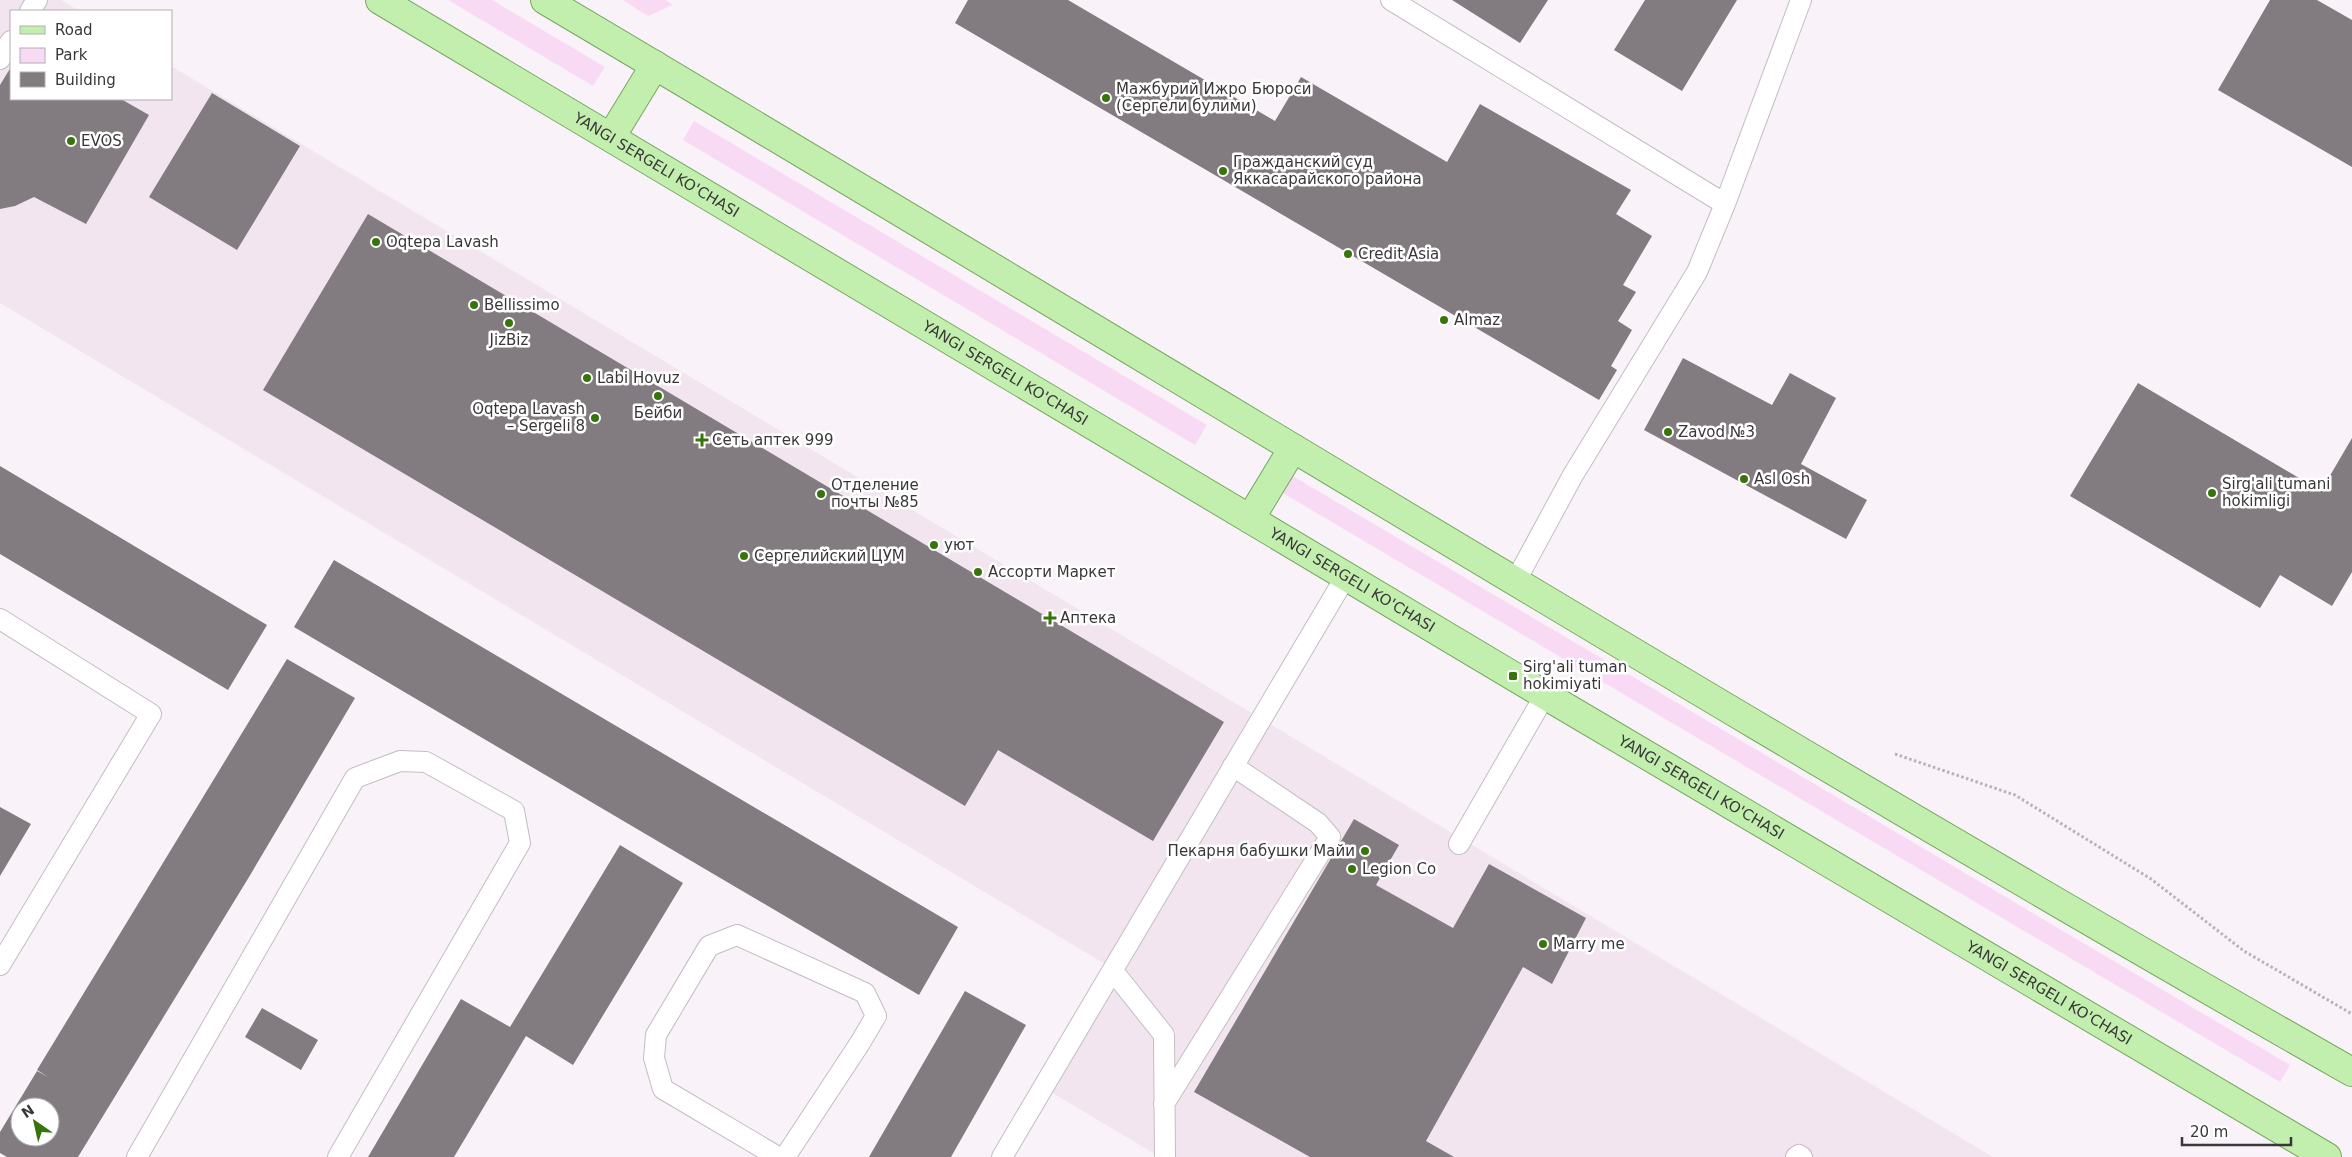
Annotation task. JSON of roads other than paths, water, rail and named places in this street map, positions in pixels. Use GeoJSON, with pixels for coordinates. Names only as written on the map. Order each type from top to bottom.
{"type":"FeatureCollection","features":[{"type":"Feature","properties":{"kind":"main road","name":"YANGI SERGELI KO'CHASI"},"geometry":{"type":"LineString","coordinates":[[380,0],[1545,695],[2327,1157]]}},
{"type":"Feature","properties":{"kind":"main road"},"geometry":{"type":"LineString","coordinates":[[545,0],[1515,582],[2007,873],[2352,1072]]}},
{"type":"Feature","properties":{"kind":"main road"},"geometry":{"type":"LineString","coordinates":[[611,137],[654,65]]}},
{"type":"Feature","properties":{"kind":"main road"},"geometry":{"type":"LineString","coordinates":[[1250,519],[1293,448]]}},
{"type":"Feature","properties":{"kind":"lane"},"geometry":{"type":"LineString","coordinates":[[1391,0],[1725,204]]}},
{"type":"Feature","properties":{"kind":"lane"},"geometry":{"type":"LineString","coordinates":[[1515,582],[1574,475],[1697,272],[1725,204],[1801,0]]}},
{"type":"Feature","properties":{"kind":"lane"},"geometry":{"type":"LineString","coordinates":[[0,59],[10,43]]}},
{"type":"Feature","properties":{"kind":"lane"},"geometry":{"type":"LineString","coordinates":[[1002,1157],[1346,576]]}},
{"type":"Feature","properties":{"kind":"lane"},"geometry":{"type":"LineString","coordinates":[[0,619],[151,714],[0,965]]}},
{"type":"Feature","properties":{"kind":"lane"},"geometry":{"type":"LineString","coordinates":[[1459,844],[1545,695]]}},
{"type":"Feature","properties":{"kind":"lane"},"geometry":{"type":"LineString","coordinates":[[137,1157],[355,778],[400,761],[426,762],[514,811],[520,843],[338,1157]]}},
{"type":"Feature","properties":{"kind":"lane"},"geometry":{"type":"LineString","coordinates":[[1164,1104],[1330,837],[1318,823],[1233,766]]}},
{"type":"Feature","properties":{"kind":"lane"},"geometry":{"type":"LineString","coordinates":[[778,1157],[663,1089],[654,1058],[656,1035],[709,946],[737,935],[865,993],[876,1016],[860,1044],[785,1157]]}},
{"type":"Feature","properties":{"kind":"lane"},"geometry":{"type":"LineString","coordinates":[[1113,971],[1164,1035],[1165,1157]]}},
{"type":"Feature","properties":{"kind":"lane"},"geometry":{"type":"LineString","coordinates":[[1796,1157],[1799,1155],[1802,1157]]}},
{"type":"Feature","properties":{"kind":"place","name":"Мажбурий Ижро Бюроси (Сергели булими)"},"geometry":{"type":"Point","coordinates":[1106,98]}},
{"type":"Feature","properties":{"kind":"place","name":"EVOS"},"geometry":{"type":"Point","coordinates":[71,141]}},
{"type":"Feature","properties":{"kind":"place","name":"Гражданский суд Яккасарайского района"},"geometry":{"type":"Point","coordinates":[1223,171]}},
{"type":"Feature","properties":{"kind":"place","name":"Oqtepa Lavash"},"geometry":{"type":"Point","coordinates":[376,242]}},
{"type":"Feature","properties":{"kind":"place","name":"Credit Asia"},"geometry":{"type":"Point","coordinates":[1348,254]}},
{"type":"Feature","properties":{"kind":"place","name":"Bellissimo"},"geometry":{"type":"Point","coordinates":[474,305]}},
{"type":"Feature","properties":{"kind":"place","name":"Almaz"},"geometry":{"type":"Point","coordinates":[1444,320]}},
{"type":"Feature","properties":{"kind":"place","name":"JizBiz"},"geometry":{"type":"Point","coordinates":[509,323]}},
{"type":"Feature","properties":{"kind":"place","name":"Labi Hovuz"},"geometry":{"type":"Point","coordinates":[587,378]}},
{"type":"Feature","properties":{"kind":"place","name":"Бейби"},"geometry":{"type":"Point","coordinates":[658,396]}},
{"type":"Feature","properties":{"kind":"place","name":"Oqtepa Lavash – Sergeli 8"},"geometry":{"type":"Point","coordinates":[595,418]}},
{"type":"Feature","properties":{"kind":"place","name":"Zavod №3"},"geometry":{"type":"Point","coordinates":[1668,432]}},
{"type":"Feature","properties":{"kind":"place","name":"Сеть аптек 999"},"geometry":{"type":"Point","coordinates":[702,440]}},
{"type":"Feature","properties":{"kind":"place","name":"Asl Osh"},"geometry":{"type":"Point","coordinates":[1744,479]}},
{"type":"Feature","properties":{"kind":"place","name":"Sirg'ali tumani hokimligi"},"geometry":{"type":"Point","coordinates":[2212,493]}},
{"type":"Feature","properties":{"kind":"place","name":"Отделение почты №85"},"geometry":{"type":"Point","coordinates":[821,494]}},
{"type":"Feature","properties":{"kind":"place","name":"уют"},"geometry":{"type":"Point","coordinates":[934,545]}},
{"type":"Feature","properties":{"kind":"place","name":"Сергелийский ЦУМ"},"geometry":{"type":"Point","coordinates":[744,556]}},
{"type":"Feature","properties":{"kind":"place","name":"Ассорти Маркет"},"geometry":{"type":"Point","coordinates":[978,572]}},
{"type":"Feature","properties":{"kind":"place","name":"Аптека"},"geometry":{"type":"Point","coordinates":[1050,618]}},
{"type":"Feature","properties":{"kind":"place","name":"Sirg'ali tuman hokimiyati"},"geometry":{"type":"Point","coordinates":[1513,676]}},
{"type":"Feature","properties":{"kind":"place","name":"Пекарня бабушки Майи"},"geometry":{"type":"Point","coordinates":[1365,851]}},
{"type":"Feature","properties":{"kind":"place","name":"Legion Co"},"geometry":{"type":"Point","coordinates":[1352,869]}},
{"type":"Feature","properties":{"kind":"place","name":"Marry me"},"geometry":{"type":"Point","coordinates":[1543,944]}}]}
